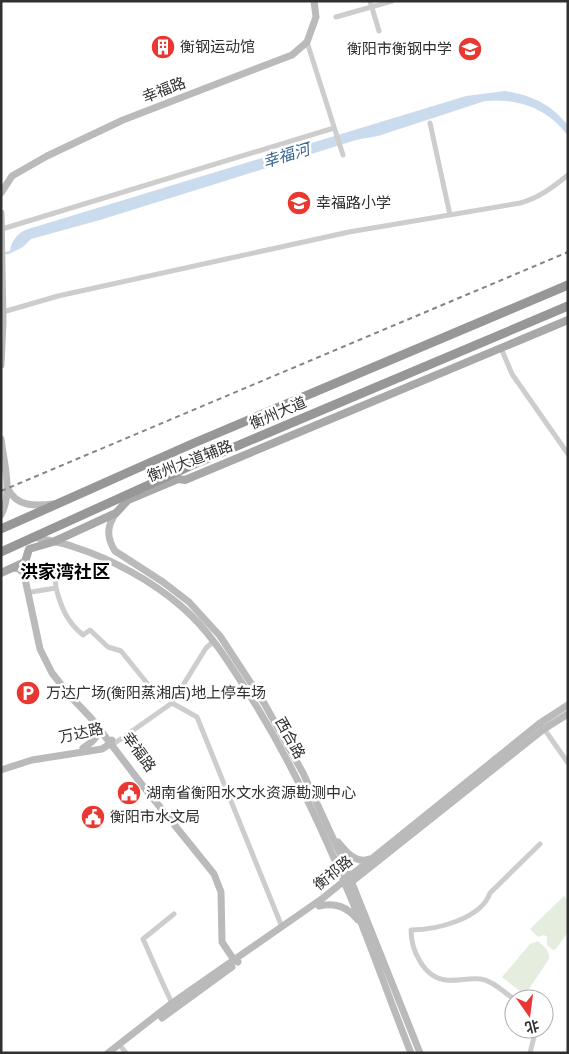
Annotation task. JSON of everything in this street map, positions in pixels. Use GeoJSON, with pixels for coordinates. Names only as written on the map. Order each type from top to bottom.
{"type":"FeatureCollection","features":[{"type":"Feature","properties":{"kind":"highway","name":"衡州大道"},"geometry":{"type":"LineString","coordinates":[[1,530],[194,443],[568,285]]}},
{"type":"Feature","properties":{"kind":"highway","name":"衡州大道"},"geometry":{"type":"LineString","coordinates":[[1,552],[394,378],[568,306]]}},
{"type":"Feature","properties":{"kind":"highway"},"geometry":{"type":"LineString","coordinates":[[29,549],[33,537]]}},
{"type":"Feature","properties":{"kind":"main road","name":"衡州大道辅路"},"geometry":{"type":"LineString","coordinates":[[29,549],[53,542],[116,513],[130,496],[178,479],[185,480],[568,320]]}},
{"type":"Feature","properties":{"kind":"main road"},"geometry":{"type":"LineString","coordinates":[[1,573],[25,562],[29,549]]}},
{"type":"Feature","properties":{"kind":"street"},"geometry":{"type":"LineString","coordinates":[[314,1],[316,17],[307,42],[342,153]]}},
{"type":"Feature","properties":{"kind":"street"},"geometry":{"type":"LineString","coordinates":[[336,17],[371,4],[392,1]]}},
{"type":"Feature","properties":{"kind":"street"},"geometry":{"type":"LineString","coordinates":[[371,4],[379,31]]}},
{"type":"Feature","properties":{"kind":"street","name":"幸福路"},"geometry":{"type":"LineString","coordinates":[[1,193],[12,176],[46,156],[124,120],[292,55],[307,42]]}},
{"type":"Feature","properties":{"kind":"street"},"geometry":{"type":"LineString","coordinates":[[430,124],[450,215]]}},
{"type":"Feature","properties":{"kind":"street"},"geometry":{"type":"LineString","coordinates":[[2,229],[335,130]]}},
{"type":"Feature","properties":{"kind":"street"},"geometry":{"type":"LineString","coordinates":[[3,312],[58,296],[349,232],[534,199],[548,191],[568,175]]}},
{"type":"Feature","properties":{"kind":"street"},"geometry":{"type":"LineString","coordinates":[[1,214],[3,312],[1,365]]}},
{"type":"Feature","properties":{"kind":"street"},"geometry":{"type":"LineString","coordinates":[[501,348],[512,374],[566,446],[568,454]]}},
{"type":"Feature","properties":{"kind":"street"},"geometry":{"type":"LineString","coordinates":[[1,439],[3,470],[7,488],[6,502],[1,515]]}},
{"type":"Feature","properties":{"kind":"street"},"geometry":{"type":"LineString","coordinates":[[7,488],[16,500],[29,505],[60,503]]}},
{"type":"Feature","properties":{"kind":"street","name":"西合路"},"geometry":{"type":"LineString","coordinates":[[116,513],[108,529],[110,544],[122,556],[163,582],[189,602],[220,636],[286,740],[331,834],[362,925],[411,1053]]}},
{"type":"Feature","properties":{"kind":"street","name":"西合路"},"geometry":{"type":"LineString","coordinates":[[33,537],[74,547],[133,572],[158,588],[183,608],[214,641],[253,700],[278,743],[325,836],[335,861],[361,906],[420,1053]]}},
{"type":"Feature","properties":{"kind":"street","name":"幸福路"},"geometry":{"type":"LineString","coordinates":[[25,562],[42,651],[64,683],[216,873],[224,891],[226,941],[237,960]]}},
{"type":"Feature","properties":{"kind":"street"},"geometry":{"type":"LineString","coordinates":[[54,566],[56,588],[64,614],[76,629],[83,635],[90,630],[108,648],[121,651],[160,698]]}},
{"type":"Feature","properties":{"kind":"street","name":"幸福路"},"geometry":{"type":"LineString","coordinates":[[12,568],[20,570],[24,574],[42,651],[52,673],[112,741],[143,786],[214,874],[221,892],[222,942],[237,960]]}},
{"type":"Feature","properties":{"kind":"street"},"geometry":{"type":"LineString","coordinates":[[31,592],[56,588]]}},
{"type":"Feature","properties":{"kind":"street"},"geometry":{"type":"LineString","coordinates":[[112,741],[172,703],[206,648],[214,641]]}},
{"type":"Feature","properties":{"kind":"street"},"geometry":{"type":"LineString","coordinates":[[172,703],[197,717],[282,927]]}},
{"type":"Feature","properties":{"kind":"street","name":"衡祁路"},"geometry":{"type":"LineString","coordinates":[[108,1053],[121,1049],[173,1006],[323,898],[367,869],[568,705]]}},
{"type":"Feature","properties":{"kind":"street","name":"衡祁路"},"geometry":{"type":"LineString","coordinates":[[237,960],[319,906],[374,857],[542,726],[568,714]]}},
{"type":"Feature","properties":{"kind":"street"},"geometry":{"type":"LineString","coordinates":[[542,726],[568,763]]}},
{"type":"Feature","properties":{"kind":"street"},"geometry":{"type":"LineString","coordinates":[[83,748],[93,742],[98,736],[99,728]]}},
{"type":"Feature","properties":{"kind":"street","name":"万达路"},"geometry":{"type":"LineString","coordinates":[[1,766],[31,757],[101,745],[112,741]]}},
{"type":"Feature","properties":{"kind":"street","name":"万达路"},"geometry":{"type":"LineString","coordinates":[[1,770],[32,760],[102,749],[112,741]]}},
{"type":"Feature","properties":{"kind":"street"},"geometry":{"type":"LineString","coordinates":[[102,749],[110,748],[118,752]]}},
{"type":"Feature","properties":{"kind":"street"},"geometry":{"type":"LineString","coordinates":[[331,834],[344,849],[358,860],[364,861],[374,857]]}},
{"type":"Feature","properties":{"kind":"street"},"geometry":{"type":"LineString","coordinates":[[504,993],[484,980],[444,980],[433,977],[418,960],[411,940],[411,930],[436,928],[460,920],[480,909],[487,902],[490,893],[540,844]]}},
{"type":"Feature","properties":{"kind":"street"},"geometry":{"type":"LineString","coordinates":[[323,898],[337,883],[338,877],[335,861]]}},
{"type":"Feature","properties":{"kind":"street"},"geometry":{"type":"LineString","coordinates":[[361,906],[358,888],[360,880],[367,869]]}},
{"type":"Feature","properties":{"kind":"street"},"geometry":{"type":"LineString","coordinates":[[319,906],[329,904],[345,908],[362,925]]}},
{"type":"Feature","properties":{"kind":"street"},"geometry":{"type":"LineString","coordinates":[[173,1006],[143,939],[174,914]]}},
{"type":"Feature","properties":{"kind":"street"},"geometry":{"type":"LineString","coordinates":[[530,1053],[534,1039]]}},
{"type":"Feature","properties":{"kind":"green space"},"geometry":{"type":"Polygon","coordinates":[[[564,896],[568,900],[568,932],[556,949],[553,950],[547,945],[547,937],[544,935],[538,937],[530,929],[564,896]]]}},
{"type":"Feature","properties":{"kind":"green space"},"geometry":{"type":"Polygon","coordinates":[[[538,941],[548,951],[549,959],[529,989],[517,989],[502,977],[530,944],[538,941]]]}},
{"type":"Feature","properties":{"kind":"water","name":"幸福河"},"geometry":{"type":"Polygon","coordinates":[[[505,91],[532,98],[554,111],[568,125],[568,136],[551,118],[531,107],[509,101],[485,101],[378,136],[356,140],[100,220],[31,239],[23,247],[9,254],[1,255],[1,253],[10,251],[15,239],[25,230],[466,96],[505,91]]]}},
{"type":"Feature","properties":{"kind":"railway"},"geometry":{"type":"LineString","coordinates":[[1,491],[568,252]]}},
{"type":"Feature","properties":{"kind":"place","name":"衡钢运动馆"},"geometry":{"type":"Point","coordinates":[163,47]}},
{"type":"Feature","properties":{"kind":"place","name":"衡阳市衡钢中学"},"geometry":{"type":"Point","coordinates":[470,49]}},
{"type":"Feature","properties":{"kind":"place","name":"幸福路小学"},"geometry":{"type":"Point","coordinates":[299,203]}},
{"type":"Feature","properties":{"kind":"place","name":"万达广场(衡阳蒸湘店)地上停车场"},"geometry":{"type":"Point","coordinates":[28,693]}},
{"type":"Feature","properties":{"kind":"place","name":"湖南省衡阳水文水资源勘测中心"},"geometry":{"type":"Point","coordinates":[129,793]}},
{"type":"Feature","properties":{"kind":"place","name":"衡阳市水文局"},"geometry":{"type":"Point","coordinates":[93,817]}},
{"type":"Feature","properties":{"kind":"district","name":"洪家湾社区"},"geometry":{"type":"Point","coordinates":[65,572]}}]}
